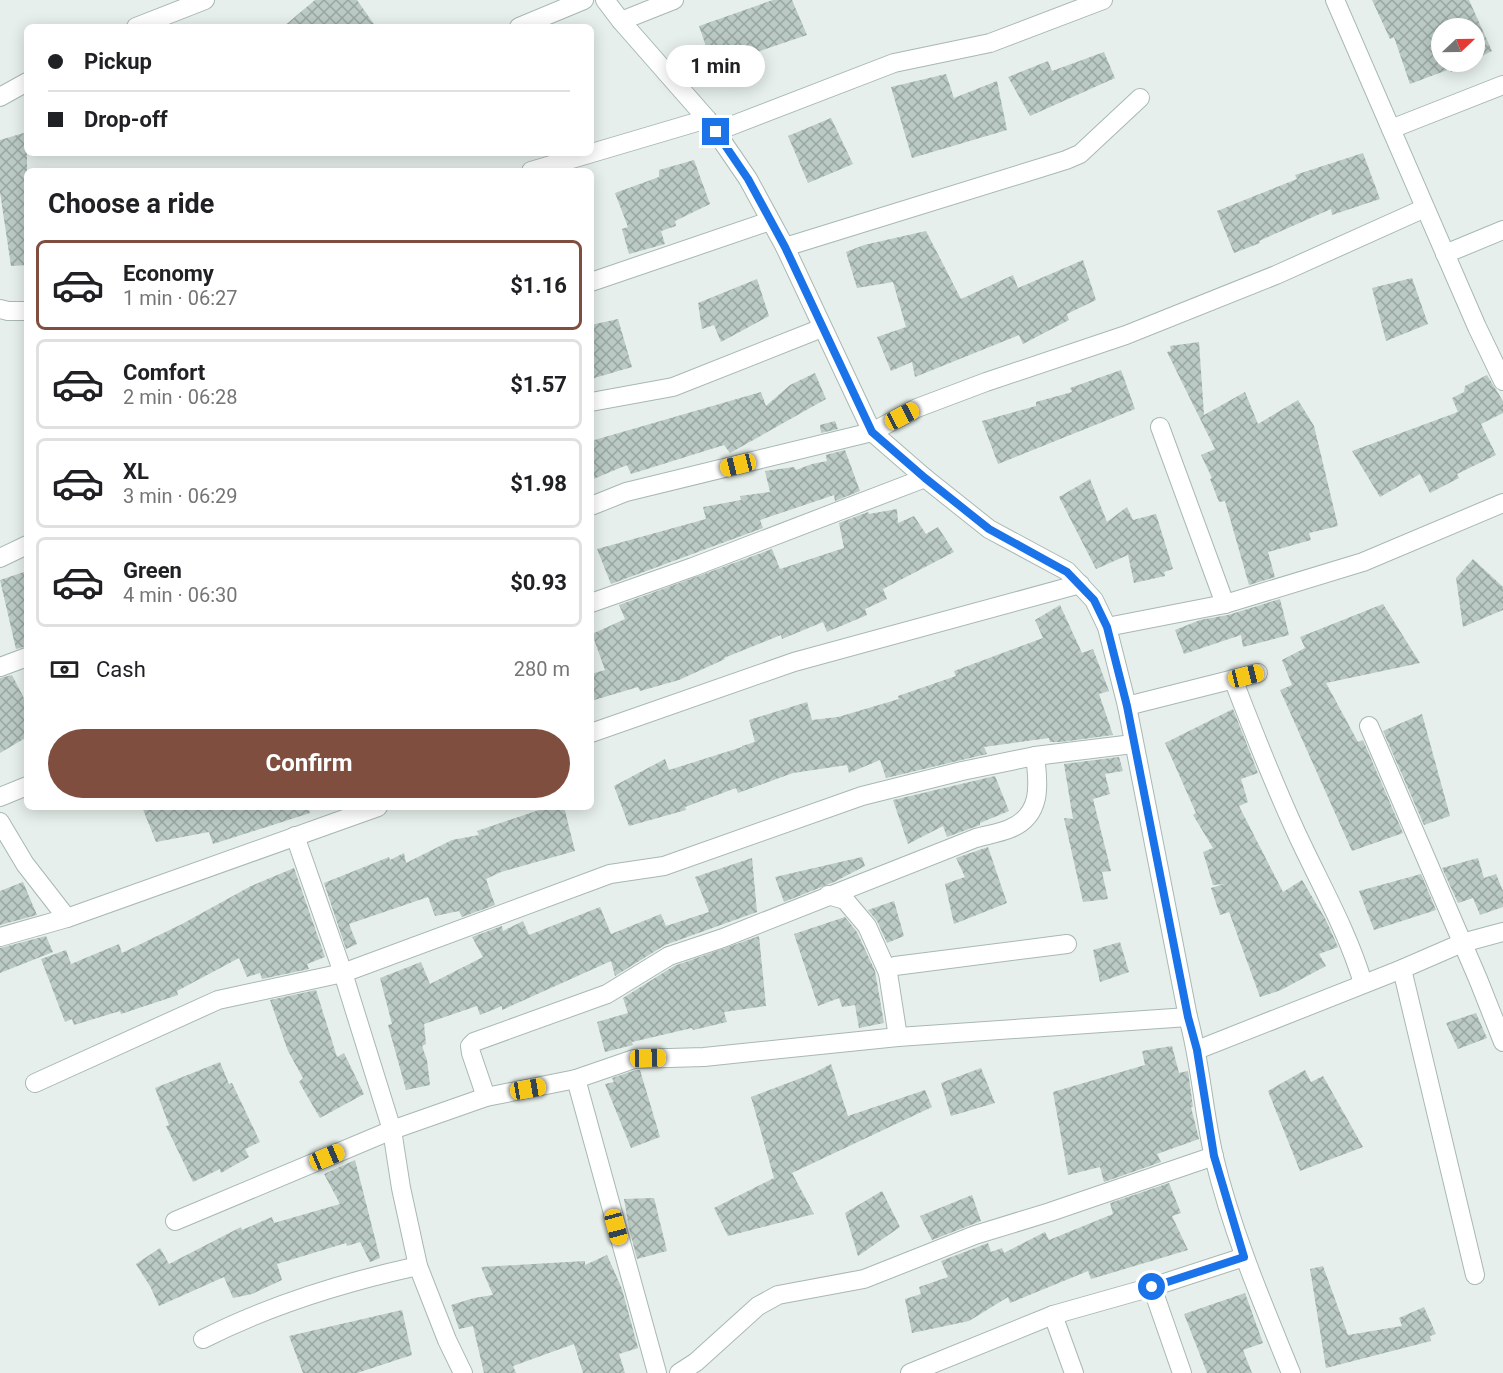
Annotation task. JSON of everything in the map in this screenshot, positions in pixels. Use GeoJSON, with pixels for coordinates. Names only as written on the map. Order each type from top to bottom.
{"type":"FeatureCollection","features":[{"type":"Feature","properties":{"kind":"street"},"geometry":{"type":"LineString","coordinates":[[144,24],[205,0]]}},
{"type":"Feature","properties":{"kind":"street"},"geometry":{"type":"LineString","coordinates":[[526,24],[584,0]]}},
{"type":"Feature","properties":{"kind":"street"},"geometry":{"type":"LineString","coordinates":[[605,0],[711,126],[748,179],[785,247],[872,432],[989,529],[1067,572],[1094,600],[1107,627],[1127,706],[1188,1017],[1197,1050],[1214,1156],[1244,1257],[1292,1373]]}},
{"type":"Feature","properties":{"kind":"street"},"geometry":{"type":"LineString","coordinates":[[621,21],[674,0]]}},
{"type":"Feature","properties":{"kind":"street"},"geometry":{"type":"LineString","coordinates":[[594,155],[711,126],[894,63],[990,43],[1103,0]]}},
{"type":"Feature","properties":{"kind":"street"},"geometry":{"type":"LineString","coordinates":[[1335,0],[1477,327],[1503,381]]}},
{"type":"Feature","properties":{"kind":"street"},"geometry":{"type":"LineString","coordinates":[[0,97],[24,84]]}},
{"type":"Feature","properties":{"kind":"street"},"geometry":{"type":"LineString","coordinates":[[1391,129],[1503,85]]}},
{"type":"Feature","properties":{"kind":"street"},"geometry":{"type":"LineString","coordinates":[[785,247],[1066,160],[1080,154],[1140,98]]}},
{"type":"Feature","properties":{"kind":"street"},"geometry":{"type":"LineString","coordinates":[[543,168],[591,156]]}},
{"type":"Feature","properties":{"kind":"street"},"geometry":{"type":"LineString","coordinates":[[594,505],[626,492],[872,432],[917,408],[1126,335],[1276,274],[1425,208]]}},
{"type":"Feature","properties":{"kind":"street"},"geometry":{"type":"LineString","coordinates":[[594,281],[770,221]]}},
{"type":"Feature","properties":{"kind":"street"},"geometry":{"type":"LineString","coordinates":[[1445,254],[1503,230]]}},
{"type":"Feature","properties":{"kind":"street"},"geometry":{"type":"LineString","coordinates":[[0,309],[8,312],[24,311]]}},
{"type":"Feature","properties":{"kind":"street"},"geometry":{"type":"LineString","coordinates":[[594,401],[673,387],[822,328]]}},
{"type":"Feature","properties":{"kind":"street"},"geometry":{"type":"LineString","coordinates":[[1160,427],[1225,604]]}},
{"type":"Feature","properties":{"kind":"street"},"geometry":{"type":"LineString","coordinates":[[594,602],[693,567],[925,478]]}},
{"type":"Feature","properties":{"kind":"street"},"geometry":{"type":"LineString","coordinates":[[1107,627],[1225,604],[1363,562],[1503,503]]}},
{"type":"Feature","properties":{"kind":"street"},"geometry":{"type":"LineString","coordinates":[[0,558],[24,546]]}},
{"type":"Feature","properties":{"kind":"street"},"geometry":{"type":"LineString","coordinates":[[594,732],[794,662],[1080,584]]}},
{"type":"Feature","properties":{"kind":"street"},"geometry":{"type":"LineString","coordinates":[[0,667],[24,658]]}},
{"type":"Feature","properties":{"kind":"street"},"geometry":{"type":"LineString","coordinates":[[1127,706],[1258,673]]}},
{"type":"Feature","properties":{"kind":"street"},"geometry":{"type":"LineString","coordinates":[[1233,679],[1295,830],[1350,945],[1363,983]]}},
{"type":"Feature","properties":{"kind":"street"},"geometry":{"type":"LineString","coordinates":[[1370,726],[1503,1042]]}},
{"type":"Feature","properties":{"kind":"street"},"geometry":{"type":"LineString","coordinates":[[35,1083],[218,1000],[343,973],[610,874],[664,866],[862,796],[962,771],[1035,756],[1133,744]]}},
{"type":"Feature","properties":{"kind":"street"},"geometry":{"type":"LineString","coordinates":[[486,1097],[471,1053],[470,1046],[474,1042],[607,994],[669,957],[723,938],[976,838],[1010,829],[1028,816],[1035,804],[1039,783],[1035,756]]}},
{"type":"Feature","properties":{"kind":"street"},"geometry":{"type":"LineString","coordinates":[[0,797],[24,787]]}},
{"type":"Feature","properties":{"kind":"street"},"geometry":{"type":"LineString","coordinates":[[0,937],[67,918],[369,810]]}},
{"type":"Feature","properties":{"kind":"street"},"geometry":{"type":"LineString","coordinates":[[0,822],[25,864],[67,918]]}},
{"type":"Feature","properties":{"kind":"street"},"geometry":{"type":"LineString","coordinates":[[295,836],[343,973],[392,1130],[401,1188],[418,1266],[447,1340],[463,1373]]}},
{"type":"Feature","properties":{"kind":"street"},"geometry":{"type":"LineString","coordinates":[[828,895],[845,900],[867,926],[888,973],[898,1037]]}},
{"type":"Feature","properties":{"kind":"street"},"geometry":{"type":"LineString","coordinates":[[1197,1050],[1462,943],[1503,932]]}},
{"type":"Feature","properties":{"kind":"street"},"geometry":{"type":"LineString","coordinates":[[888,973],[890,968],[895,966],[1067,944]]}},
{"type":"Feature","properties":{"kind":"street"},"geometry":{"type":"LineString","coordinates":[[1402,969],[1475,1275]]}},
{"type":"Feature","properties":{"kind":"street"},"geometry":{"type":"LineString","coordinates":[[175,1221],[392,1130],[486,1097],[576,1079],[634,1059],[704,1057],[898,1037],[1188,1017]]}},
{"type":"Feature","properties":{"kind":"street"},"geometry":{"type":"LineString","coordinates":[[576,1079],[657,1373]]}},
{"type":"Feature","properties":{"kind":"street"},"geometry":{"type":"LineString","coordinates":[[679,1373],[696,1362],[758,1306],[778,1294],[864,1279],[975,1234],[1050,1212],[1214,1156]]}},
{"type":"Feature","properties":{"kind":"street"},"geometry":{"type":"LineString","coordinates":[[910,1373],[1053,1315],[1152,1287],[1244,1257]]}},
{"type":"Feature","properties":{"kind":"street"},"geometry":{"type":"LineString","coordinates":[[203,1339],[238,1321],[346,1284],[418,1266]]}},
{"type":"Feature","properties":{"kind":"street"},"geometry":{"type":"LineString","coordinates":[[1152,1287],[1182,1373]]}},
{"type":"Feature","properties":{"kind":"street"},"geometry":{"type":"LineString","coordinates":[[1053,1315],[1074,1373]]}},
{"type":"Feature","properties":{"kind":"building"},"geometry":{"type":"Polygon","coordinates":[[[315,0],[357,0],[374,24],[287,24],[315,0]]]}},
{"type":"Feature","properties":{"kind":"building"},"geometry":{"type":"Polygon","coordinates":[[[773,0],[792,0],[807,35],[713,67],[699,26],[773,0]]]}},
{"type":"Feature","properties":{"kind":"building"},"geometry":{"type":"Polygon","coordinates":[[[1372,0],[1469,0],[1477,18],[1431,18],[1431,72],[1442,72],[1410,84],[1394,37],[1390,39],[1372,0]]]}},
{"type":"Feature","properties":{"kind":"building"},"geometry":{"type":"Polygon","coordinates":[[[1485,35],[1492,51],[1485,54],[1485,35]]]}},
{"type":"Feature","properties":{"kind":"building"},"geometry":{"type":"Polygon","coordinates":[[[1104,52],[1115,78],[1030,116],[1008,77],[1048,61],[1052,71],[1104,52]]]}},
{"type":"Feature","properties":{"kind":"building"},"geometry":{"type":"Polygon","coordinates":[[[946,74],[954,98],[997,81],[1007,130],[912,158],[891,87],[946,74]]]}},
{"type":"Feature","properties":{"kind":"building"},"geometry":{"type":"Polygon","coordinates":[[[831,118],[853,164],[808,183],[788,136],[831,118]]]}},
{"type":"Feature","properties":{"kind":"building"},"geometry":{"type":"Polygon","coordinates":[[[24,133],[24,156],[27,156],[27,168],[24,168],[24,265],[11,266],[0,192],[0,140],[24,133]]]}},
{"type":"Feature","properties":{"kind":"building"},"geometry":{"type":"Polygon","coordinates":[[[1363,153],[1380,199],[1332,215],[1331,209],[1234,253],[1217,211],[1297,179],[1295,175],[1363,153]]]}},
{"type":"Feature","properties":{"kind":"building"},"geometry":{"type":"Polygon","coordinates":[[[694,160],[710,204],[675,221],[676,226],[661,231],[665,244],[629,254],[622,229],[628,227],[615,193],[659,177],[659,170],[694,160]]]}},
{"type":"Feature","properties":{"kind":"building"},"geometry":{"type":"Polygon","coordinates":[[[926,231],[961,299],[1013,275],[1018,288],[1083,260],[1096,300],[1067,314],[1069,320],[1023,344],[1019,335],[915,377],[912,362],[891,371],[877,337],[906,327],[893,282],[857,288],[846,252],[864,245],[926,231]]]}},
{"type":"Feature","properties":{"kind":"building"},"geometry":{"type":"Polygon","coordinates":[[[1412,278],[1428,324],[1386,341],[1372,288],[1412,278]]]}},
{"type":"Feature","properties":{"kind":"building"},"geometry":{"type":"Polygon","coordinates":[[[757,279],[769,316],[721,342],[714,325],[702,329],[698,303],[757,279]]]}},
{"type":"Feature","properties":{"kind":"building"},"geometry":{"type":"Polygon","coordinates":[[[618,319],[632,367],[594,378],[594,324],[618,319]]]}},
{"type":"Feature","properties":{"kind":"building"},"geometry":{"type":"Polygon","coordinates":[[[1199,342],[1204,415],[1245,392],[1258,424],[1298,400],[1314,426],[1338,526],[1309,533],[1311,540],[1268,552],[1275,577],[1249,585],[1225,501],[1219,502],[1210,479],[1212,478],[1201,455],[1215,449],[1167,352],[1171,351],[1170,346],[1199,342]]]}},
{"type":"Feature","properties":{"kind":"building"},"geometry":{"type":"Polygon","coordinates":[[[1121,370],[1135,409],[998,464],[982,421],[1036,406],[1036,402],[1072,392],[1070,388],[1121,370]]]}},
{"type":"Feature","properties":{"kind":"building"},"geometry":{"type":"Polygon","coordinates":[[[815,373],[826,399],[730,453],[724,445],[631,474],[627,465],[594,479],[594,440],[761,392],[766,406],[790,385],[815,373]]]}},
{"type":"Feature","properties":{"kind":"building"},"geometry":{"type":"Polygon","coordinates":[[[1487,375],[1503,401],[1503,413],[1481,424],[1496,455],[1457,474],[1459,478],[1430,493],[1420,474],[1380,497],[1352,451],[1458,412],[1452,398],[1464,392],[1465,386],[1487,375]]]}},
{"type":"Feature","properties":{"kind":"building"},"geometry":{"type":"Polygon","coordinates":[[[835,421],[838,429],[821,433],[820,425],[835,421]]]}},
{"type":"Feature","properties":{"kind":"building"},"geometry":{"type":"Polygon","coordinates":[[[845,450],[860,491],[835,501],[834,495],[760,520],[763,528],[611,584],[597,549],[706,519],[703,507],[741,500],[740,496],[770,492],[765,471],[794,467],[796,470],[827,461],[826,455],[845,450]]]}},
{"type":"Feature","properties":{"kind":"building"},"geometry":{"type":"Polygon","coordinates":[[[1090,479],[1107,522],[1127,507],[1133,520],[1156,514],[1173,569],[1164,572],[1165,576],[1134,583],[1128,555],[1096,569],[1059,497],[1090,479]]]}},
{"type":"Feature","properties":{"kind":"building"},"geometry":{"type":"Polygon","coordinates":[[[897,509],[898,523],[914,516],[926,534],[938,527],[954,552],[883,589],[887,599],[865,609],[867,615],[827,632],[823,622],[782,639],[781,635],[724,658],[679,680],[640,691],[638,687],[594,700],[594,673],[605,670],[594,640],[594,633],[625,619],[619,605],[772,549],[780,569],[844,548],[839,523],[868,512],[869,514],[897,509]]]}},
{"type":"Feature","properties":{"kind":"building"},"geometry":{"type":"Polygon","coordinates":[[[1473,559],[1503,587],[1503,610],[1463,627],[1456,578],[1473,559]]]}},
{"type":"Feature","properties":{"kind":"building"},"geometry":{"type":"Polygon","coordinates":[[[24,572],[24,647],[16,649],[0,580],[24,572]]]}},
{"type":"Feature","properties":{"kind":"building"},"geometry":{"type":"Polygon","coordinates":[[[1280,599],[1289,635],[1243,647],[1241,635],[1184,654],[1175,630],[1200,620],[1228,615],[1280,599]]]}},
{"type":"Feature","properties":{"kind":"building"},"geometry":{"type":"Polygon","coordinates":[[[1383,604],[1420,663],[1326,683],[1358,742],[1363,740],[1403,833],[1352,851],[1280,690],[1292,685],[1282,660],[1305,648],[1300,637],[1383,604]]]}},
{"type":"Feature","properties":{"kind":"building"},"geometry":{"type":"Polygon","coordinates":[[[1060,605],[1082,653],[1093,649],[1109,691],[1099,694],[1113,735],[1061,742],[1050,742],[1049,738],[984,747],[987,754],[886,778],[880,760],[849,773],[847,765],[793,773],[738,793],[736,788],[685,807],[686,810],[629,826],[614,786],[665,759],[669,770],[755,742],[749,720],[807,702],[812,720],[838,717],[899,699],[898,696],[956,676],[954,671],[1043,638],[1035,620],[1060,605]]]}},
{"type":"Feature","properties":{"kind":"building"},"geometry":{"type":"Polygon","coordinates":[[[12,675],[24,698],[24,739],[0,753],[0,678],[12,675]]]}},
{"type":"Feature","properties":{"kind":"building"},"geometry":{"type":"Polygon","coordinates":[[[1233,709],[1258,773],[1241,779],[1248,802],[1239,806],[1283,892],[1302,880],[1326,920],[1338,947],[1319,954],[1326,966],[1281,990],[1260,997],[1229,912],[1220,915],[1211,888],[1224,884],[1213,885],[1203,852],[1213,848],[1193,815],[1196,813],[1165,743],[1233,709]]]}},
{"type":"Feature","properties":{"kind":"building"},"geometry":{"type":"Polygon","coordinates":[[[1422,714],[1450,816],[1424,825],[1383,731],[1422,714]]]}},
{"type":"Feature","properties":{"kind":"building"},"geometry":{"type":"Polygon","coordinates":[[[1119,757],[1123,771],[1105,774],[1110,794],[1093,799],[1111,871],[1102,872],[1108,899],[1083,902],[1064,818],[1073,819],[1064,764],[1119,757]]]}},
{"type":"Feature","properties":{"kind":"building"},"geometry":{"type":"Polygon","coordinates":[[[995,776],[1009,811],[947,837],[943,826],[908,844],[893,800],[995,776]]]}},
{"type":"Feature","properties":{"kind":"building"},"geometry":{"type":"Polygon","coordinates":[[[143,810],[310,810],[310,813],[213,844],[209,832],[156,842],[143,810]]]}},
{"type":"Feature","properties":{"kind":"building"},"geometry":{"type":"Polygon","coordinates":[[[539,810],[565,810],[575,851],[501,872],[486,879],[495,905],[462,917],[459,911],[435,916],[428,897],[349,924],[357,944],[346,949],[324,883],[404,853],[406,863],[452,840],[479,835],[477,831],[539,810]]]}},
{"type":"Feature","properties":{"kind":"building"},"geometry":{"type":"Polygon","coordinates":[[[988,847],[1007,903],[954,924],[945,884],[965,877],[956,858],[988,847]]]}},
{"type":"Feature","properties":{"kind":"building"},"geometry":{"type":"Polygon","coordinates":[[[862,857],[865,866],[834,882],[784,902],[775,877],[862,857]]]}},
{"type":"Feature","properties":{"kind":"building"},"geometry":{"type":"Polygon","coordinates":[[[752,858],[757,912],[665,945],[615,976],[611,961],[502,1010],[502,1006],[480,1015],[477,1006],[424,1024],[426,1044],[422,1046],[427,1060],[430,1085],[406,1090],[388,1025],[392,1024],[380,978],[421,962],[430,984],[483,957],[472,937],[502,926],[503,931],[523,921],[529,935],[600,907],[611,934],[661,914],[666,926],[709,912],[695,877],[752,858]]]}},
{"type":"Feature","properties":{"kind":"building"},"geometry":{"type":"Polygon","coordinates":[[[1478,858],[1484,878],[1496,874],[1503,891],[1503,907],[1480,915],[1473,898],[1458,903],[1442,868],[1478,858]]]}},
{"type":"Feature","properties":{"kind":"building"},"geometry":{"type":"Polygon","coordinates":[[[294,868],[325,957],[307,964],[309,969],[262,979],[260,973],[247,977],[239,958],[177,991],[178,995],[121,1014],[120,1011],[74,1025],[72,1019],[65,1022],[41,959],[66,950],[71,964],[119,944],[122,953],[182,924],[251,886],[294,868]]]}},
{"type":"Feature","properties":{"kind":"building"},"geometry":{"type":"Polygon","coordinates":[[[1421,874],[1436,910],[1374,930],[1359,891],[1421,874]]]}},
{"type":"Feature","properties":{"kind":"building"},"geometry":{"type":"Polygon","coordinates":[[[23,882],[37,915],[0,925],[0,891],[23,882]]]}},
{"type":"Feature","properties":{"kind":"building"},"geometry":{"type":"Polygon","coordinates":[[[894,901],[904,936],[887,943],[877,921],[868,910],[894,901]]]}},
{"type":"Feature","properties":{"kind":"building"},"geometry":{"type":"Polygon","coordinates":[[[845,917],[857,932],[875,971],[884,1023],[859,1028],[855,1005],[842,1007],[839,998],[818,1006],[794,934],[845,917]]]}},
{"type":"Feature","properties":{"kind":"building"},"geometry":{"type":"Polygon","coordinates":[[[46,936],[53,952],[0,973],[0,948],[46,936]]]}},
{"type":"Feature","properties":{"kind":"building"},"geometry":{"type":"Polygon","coordinates":[[[759,936],[766,1006],[724,1012],[727,1022],[632,1042],[633,1045],[605,1052],[597,1022],[628,1013],[623,998],[674,966],[759,936]]]}},
{"type":"Feature","properties":{"kind":"building"},"geometry":{"type":"Polygon","coordinates":[[[1120,942],[1129,972],[1100,982],[1093,950],[1120,942]]]}},
{"type":"Feature","properties":{"kind":"building"},"geometry":{"type":"Polygon","coordinates":[[[316,990],[337,1057],[344,1053],[364,1094],[320,1118],[299,1082],[303,1078],[288,1051],[270,1000],[316,990]]]}},
{"type":"Feature","properties":{"kind":"building"},"geometry":{"type":"Polygon","coordinates":[[[1476,1013],[1487,1038],[1458,1049],[1446,1023],[1476,1013]]]}},
{"type":"Feature","properties":{"kind":"building"},"geometry":{"type":"Polygon","coordinates":[[[1172,1046],[1179,1073],[1188,1071],[1193,1107],[1191,1107],[1199,1139],[1157,1154],[1161,1162],[1104,1182],[1100,1167],[1068,1175],[1053,1092],[1145,1065],[1142,1051],[1172,1046]]]}},
{"type":"Feature","properties":{"kind":"building"},"geometry":{"type":"Polygon","coordinates":[[[220,1062],[260,1142],[245,1149],[249,1157],[221,1173],[220,1169],[193,1182],[166,1126],[169,1125],[155,1088],[220,1062]]]}},
{"type":"Feature","properties":{"kind":"building"},"geometry":{"type":"Polygon","coordinates":[[[831,1064],[848,1116],[925,1090],[932,1107],[792,1173],[814,1214],[728,1236],[714,1208],[774,1178],[751,1097],[812,1074],[831,1064]]]}},
{"type":"Feature","properties":{"kind":"building"},"geometry":{"type":"Polygon","coordinates":[[[981,1068],[995,1103],[951,1116],[941,1083],[981,1068]]]}},
{"type":"Feature","properties":{"kind":"building"},"geometry":{"type":"Polygon","coordinates":[[[640,1070],[660,1137],[631,1148],[605,1084],[614,1082],[612,1078],[640,1070]]]}},
{"type":"Feature","properties":{"kind":"building"},"geometry":{"type":"Polygon","coordinates":[[[1305,1070],[1311,1082],[1323,1076],[1363,1147],[1300,1171],[1268,1091],[1305,1070]]]}},
{"type":"Feature","properties":{"kind":"building"},"geometry":{"type":"Polygon","coordinates":[[[355,1160],[380,1258],[370,1262],[360,1242],[347,1246],[346,1243],[277,1264],[282,1280],[252,1294],[233,1298],[224,1277],[159,1306],[136,1264],[160,1248],[169,1264],[241,1227],[242,1230],[272,1217],[274,1223],[340,1204],[324,1174],[355,1160]]]}},
{"type":"Feature","properties":{"kind":"building"},"geometry":{"type":"Polygon","coordinates":[[[1169,1183],[1181,1213],[1172,1216],[1188,1250],[1091,1279],[1088,1271],[1010,1303],[1008,1297],[969,1321],[912,1333],[905,1299],[921,1294],[919,1287],[948,1277],[941,1261],[988,1243],[991,1252],[1002,1248],[1004,1253],[1045,1232],[1049,1240],[1113,1214],[1110,1203],[1169,1183]]]}},
{"type":"Feature","properties":{"kind":"building"},"geometry":{"type":"Polygon","coordinates":[[[882,1191],[900,1227],[858,1256],[845,1213],[882,1191]]]}},
{"type":"Feature","properties":{"kind":"building"},"geometry":{"type":"Polygon","coordinates":[[[972,1195],[981,1221],[932,1240],[920,1216],[972,1195]]]}},
{"type":"Feature","properties":{"kind":"building"},"geometry":{"type":"Polygon","coordinates":[[[654,1198],[667,1251],[637,1259],[624,1199],[654,1198]]]}},
{"type":"Feature","properties":{"kind":"building"},"geometry":{"type":"Polygon","coordinates":[[[607,1255],[622,1289],[638,1348],[619,1354],[625,1373],[583,1373],[574,1344],[513,1366],[516,1373],[484,1373],[473,1326],[459,1329],[451,1305],[493,1295],[481,1267],[585,1261],[585,1265],[607,1255]]]}},
{"type":"Feature","properties":{"kind":"building"},"geometry":{"type":"Polygon","coordinates":[[[1323,1266],[1348,1335],[1402,1326],[1399,1318],[1424,1307],[1436,1334],[1430,1336],[1431,1341],[1326,1368],[1310,1269],[1323,1266]]]}},
{"type":"Feature","properties":{"kind":"building"},"geometry":{"type":"Polygon","coordinates":[[[1245,1293],[1263,1343],[1243,1350],[1252,1373],[1207,1373],[1184,1314],[1245,1293]]]}},
{"type":"Feature","properties":{"kind":"building"},"geometry":{"type":"Polygon","coordinates":[[[402,1310],[412,1355],[357,1373],[303,1373],[289,1336],[402,1310]]]}},
{"type":"Feature","properties":{"kind":"route"},"geometry":{"type":"LineString","coordinates":[[716,132],[748,179],[785,247],[872,432],[989,529],[1067,572],[1094,600],[1107,627],[1127,706],[1188,1017],[1197,1050],[1214,1156],[1244,1257],[1152,1287]]}}]}
